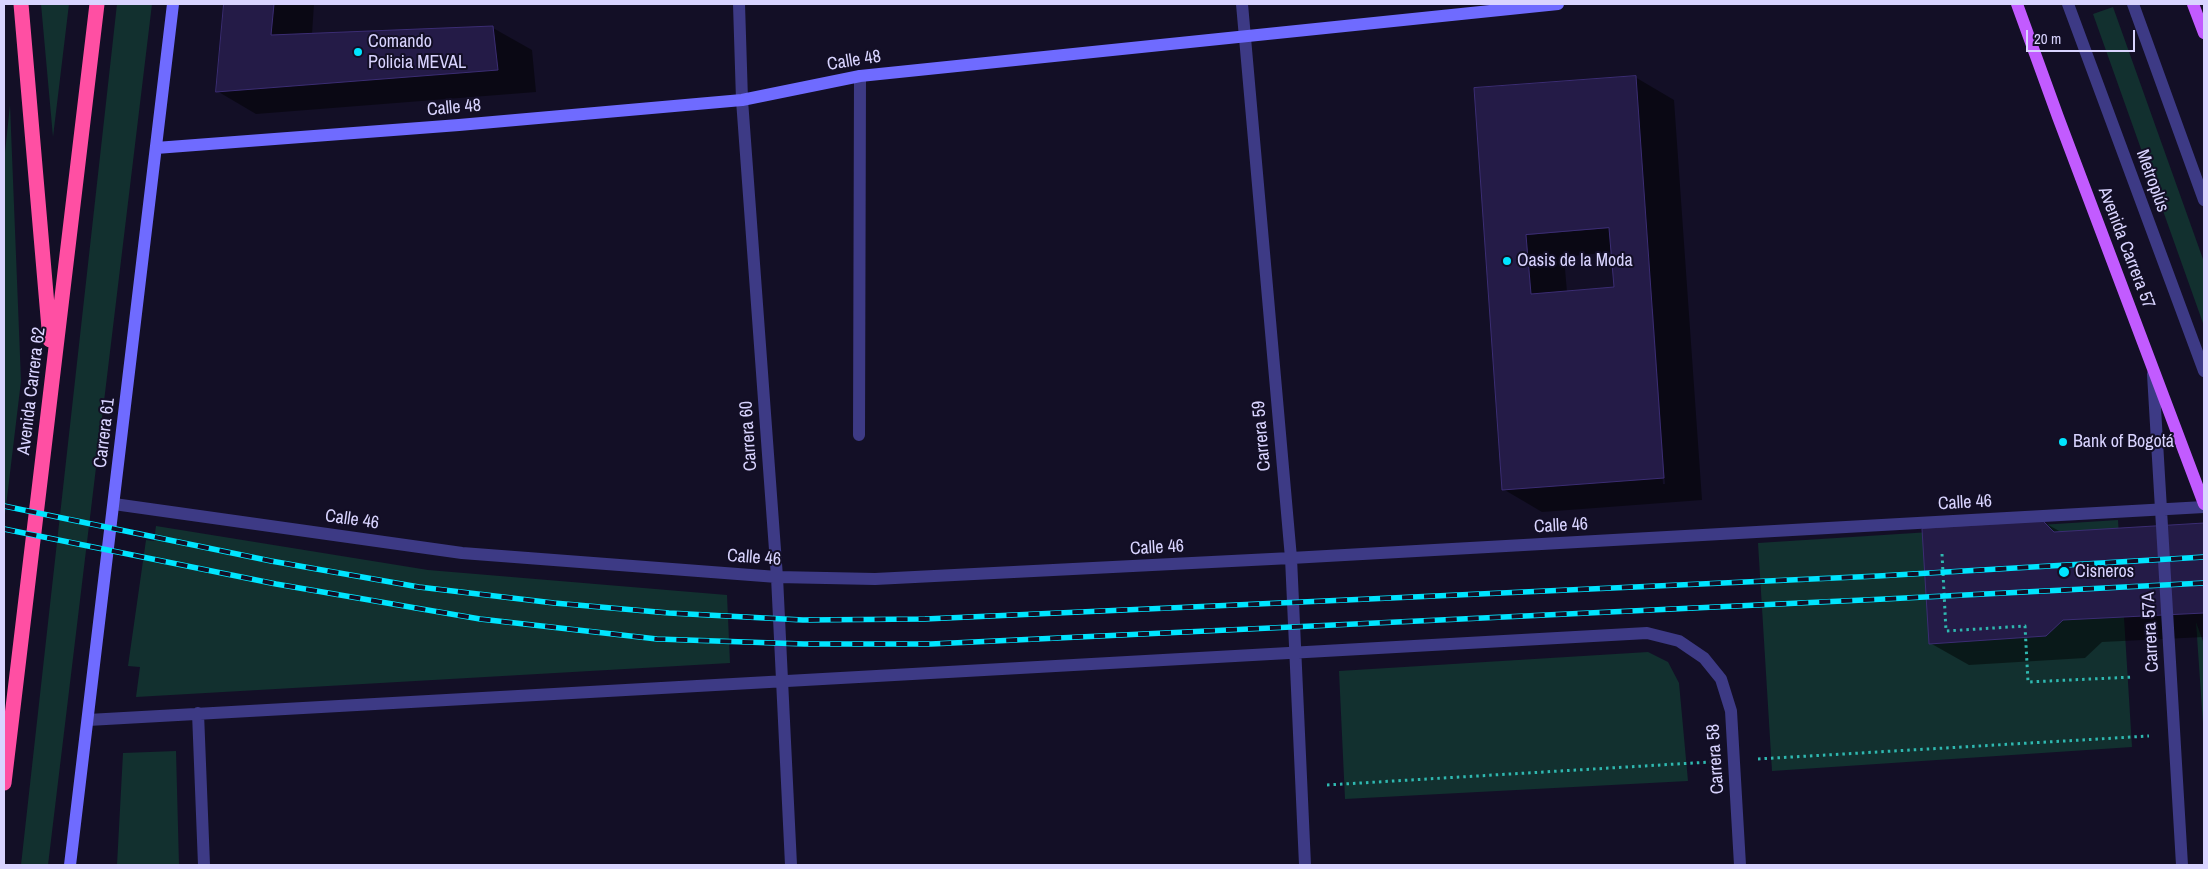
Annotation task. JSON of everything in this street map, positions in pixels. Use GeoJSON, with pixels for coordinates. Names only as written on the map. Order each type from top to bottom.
{"type":"FeatureCollection","features":[{"type":"Feature","properties":{"kind":"highway"},"geometry":{"type":"LineString","coordinates":[[21,4],[53,372]]}},
{"type":"Feature","properties":{"kind":"highway","name":"Avenida Carrera 62"},"geometry":{"type":"LineString","coordinates":[[4,784],[98,4]]}},
{"type":"Feature","properties":{"kind":"main road","name":"Avenida Carrera 57"},"geometry":{"type":"LineString","coordinates":[[2017,4],[2204,505]]}},
{"type":"Feature","properties":{"kind":"main road"},"geometry":{"type":"LineString","coordinates":[[2193,4],[2204,33]]}},
{"type":"Feature","properties":{"kind":"street","name":"Carrera 61"},"geometry":{"type":"LineString","coordinates":[[70,865],[173,4]]}},
{"type":"Feature","properties":{"kind":"street","name":"Carrera 60"},"geometry":{"type":"LineString","coordinates":[[739,4],[742,100],[777,577],[791,865]]}},
{"type":"Feature","properties":{"kind":"street","name":"Carrera 59"},"geometry":{"type":"LineString","coordinates":[[1242,4],[1291,558],[1305,865]]}},
{"type":"Feature","properties":{"kind":"street","name":"Calle 48"},"geometry":{"type":"LineString","coordinates":[[156,148],[459,125],[742,100],[860,76],[1558,4]]}},
{"type":"Feature","properties":{"kind":"street","name":"Metroplús"},"geometry":{"type":"LineString","coordinates":[[2068,4],[2204,371]]}},
{"type":"Feature","properties":{"kind":"street"},"geometry":{"type":"LineString","coordinates":[[2133,4],[2204,200]]}},
{"type":"Feature","properties":{"kind":"street"},"geometry":{"type":"LineString","coordinates":[[860,76],[860,435]]}},
{"type":"Feature","properties":{"kind":"street","name":"Carrera 57A"},"geometry":{"type":"LineString","coordinates":[[2153,366],[2182,865]]}},
{"type":"Feature","properties":{"kind":"street","name":"Calle 46"},"geometry":{"type":"LineString","coordinates":[[114,504],[462,554],[777,577],[875,579],[1291,558],[2161,509],[2204,505]]}},
{"type":"Feature","properties":{"kind":"street","name":"Carrera 58"},"geometry":{"type":"LineString","coordinates":[[1295,653],[1647,633],[1679,641],[1704,658],[1721,679],[1731,711],[1740,865]]}},
{"type":"Feature","properties":{"kind":"street"},"geometry":{"type":"LineString","coordinates":[[88,720],[1295,653]]}},
{"type":"Feature","properties":{"kind":"street"},"geometry":{"type":"LineString","coordinates":[[198,713],[204,865]]}},
{"type":"Feature","properties":{"kind":"path"},"geometry":{"type":"LineString","coordinates":[[1942,554],[1946,631],[2025,626],[2028,682],[2133,677]]}},
{"type":"Feature","properties":{"kind":"green space"},"geometry":{"type":"Polygon","coordinates":[[[41,4],[69,4],[53,137],[41,4]]]}},
{"type":"Feature","properties":{"kind":"green space"},"geometry":{"type":"Polygon","coordinates":[[[117,4],[152,4],[48,865],[21,865],[117,4]]]}},
{"type":"Feature","properties":{"kind":"green space"},"geometry":{"type":"Polygon","coordinates":[[[2113,7],[2204,262],[2204,326],[2093,14],[2113,7]]]}},
{"type":"Feature","properties":{"kind":"green space"},"geometry":{"type":"Polygon","coordinates":[[[10,105],[21,381],[4,523],[4,162],[10,105]]]}},
{"type":"Feature","properties":{"kind":"green space"},"geometry":{"type":"Polygon","coordinates":[[[2118,520],[2132,747],[1772,771],[1758,543],[2118,520]]]}},
{"type":"Feature","properties":{"kind":"green space"},"geometry":{"type":"Polygon","coordinates":[[[156,526],[428,570],[727,595],[730,663],[136,697],[140,667],[128,666],[146,540],[154,541],[156,526]]]}},
{"type":"Feature","properties":{"kind":"green space"},"geometry":{"type":"Polygon","coordinates":[[[2196,622],[2204,644],[2204,738],[2196,622]]]}},
{"type":"Feature","properties":{"kind":"green space"},"geometry":{"type":"Polygon","coordinates":[[[1648,652],[1668,662],[1679,683],[1688,781],[1345,799],[1339,671],[1648,652]]]}},
{"type":"Feature","properties":{"kind":"green space"},"geometry":{"type":"Polygon","coordinates":[[[176,751],[179,865],[117,865],[123,753],[176,751]]]}},
{"type":"Feature","properties":{"kind":"building","name":"Comando Policia MEVAL"},"geometry":{"type":"Polygon","coordinates":[[[224,4],[274,4],[271,35],[493,26],[498,70],[216,92],[224,4]]]}},
{"type":"Feature","properties":{"kind":"building","name":"Oasis de la Moda"},"geometry":{"type":"Polygon","coordinates":[[[1636,76],[1664,478],[1502,490],[1474,88],[1636,76]],[[1609,228],[1526,235],[1531,294],[1614,287],[1609,228]]]}},
{"type":"Feature","properties":{"kind":"building","name":"Cisneros"},"geometry":{"type":"Polygon","coordinates":[[[2043,521],[2054,532],[2204,523],[2204,613],[2063,620],[2046,636],[1929,644],[1922,529],[2043,521]]]}},
{"type":"Feature","properties":{"kind":"railway"},"geometry":{"type":"LineString","coordinates":[[4,506],[271,561],[419,587],[554,603],[669,613],[803,620],[925,619],[1878,576],[2204,557]]}},
{"type":"Feature","properties":{"kind":"railway"},"geometry":{"type":"LineString","coordinates":[[4,529],[276,584],[480,619],[657,639],[804,644],[931,644],[2204,583]]}},
{"type":"Feature","properties":{"kind":"place","name":"Comando Policia MEVAL"},"geometry":{"type":"Point","coordinates":[358,52]}},
{"type":"Feature","properties":{"kind":"place","name":"Oasis de la Moda"},"geometry":{"type":"Point","coordinates":[1507,261]}},
{"type":"Feature","properties":{"kind":"place","name":"Bank of Bogotá"},"geometry":{"type":"Point","coordinates":[2063,442]}},
{"type":"Feature","properties":{"kind":"place","name":"Cisneros"},"geometry":{"type":"Point","coordinates":[2064,572]}}]}
